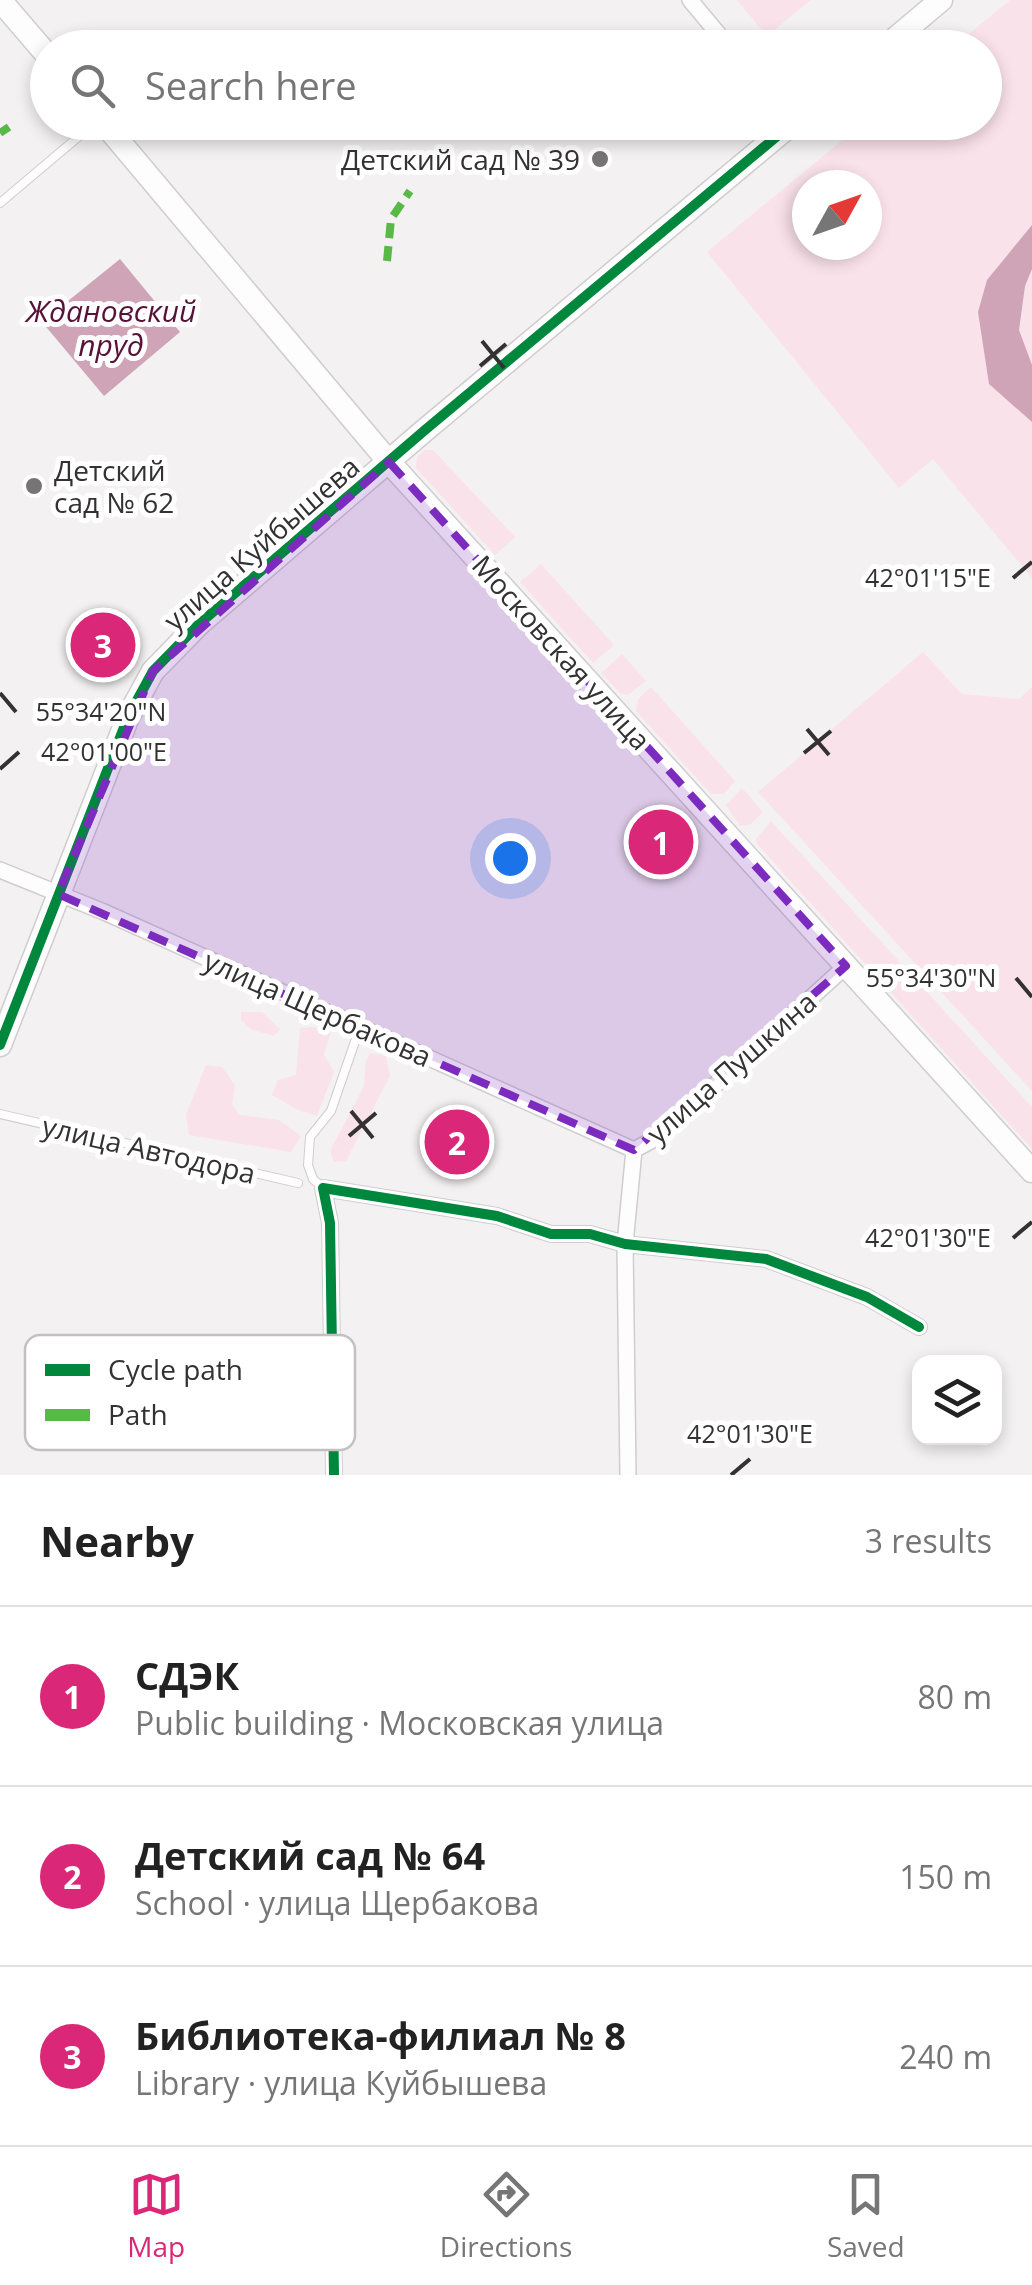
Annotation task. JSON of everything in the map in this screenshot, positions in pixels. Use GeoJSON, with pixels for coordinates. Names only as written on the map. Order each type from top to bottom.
{"type":"FeatureCollection","features":[{"type":"Feature","properties":{"kind":"main road"},"geometry":{"type":"LineString","coordinates":[[905,30],[941,0]]}},
{"type":"Feature","properties":{"kind":"main road"},"geometry":{"type":"LineString","coordinates":[[6,2],[30,33]]}},
{"type":"Feature","properties":{"kind":"main road","name":"Московская улица"},"geometry":{"type":"LineString","coordinates":[[115,140],[389,462],[1032,1171]]}},
{"type":"Feature","properties":{"kind":"main road","name":"улица Куйбышева"},"geometry":{"type":"LineString","coordinates":[[0,1045],[128,717],[153,670],[199,624],[773,140]]}},
{"type":"Feature","properties":{"kind":"street"},"geometry":{"type":"LineString","coordinates":[[690,0],[715,30]]}},
{"type":"Feature","properties":{"kind":"street","name":"улица Щербакова"},"geometry":{"type":"LineString","coordinates":[[0,870],[634,1150]]}},
{"type":"Feature","properties":{"kind":"street","name":"улица Пушкина"},"geometry":{"type":"LineString","coordinates":[[628,1475],[625,1244],[634,1150],[658,1137],[846,966]]}},
{"type":"Feature","properties":{"kind":"street"},"geometry":{"type":"LineString","coordinates":[[332,1335],[330,1223],[323,1188],[497,1216],[551,1234],[590,1234],[625,1244],[766,1260],[868,1297],[919,1327]]}},
{"type":"Feature","properties":{"kind":"street"},"geometry":{"type":"LineString","coordinates":[[334,1450],[334,1475]]}},
{"type":"Feature","properties":{"kind":"lane"},"geometry":{"type":"LineString","coordinates":[[0,203],[78,140]]}},
{"type":"Feature","properties":{"kind":"lane"},"geometry":{"type":"LineString","coordinates":[[323,1188],[308,1165],[310,1137],[330,1111],[360,1026]]}},
{"type":"Feature","properties":{"kind":"lane","name":"улица Автодора"},"geometry":{"type":"LineString","coordinates":[[0,1114],[298,1183]]}},
{"type":"Feature","properties":{"kind":"highlighted area"},"geometry":{"type":"Polygon","coordinates":[[[389,462],[846,966],[634,1150],[58,894],[153,671],[389,462]]]}},
{"type":"Feature","properties":{"kind":"shaded area"},"geometry":{"type":"Polygon","coordinates":[[[737,0],[811,0],[774,30],[762,30],[737,0]]]}},
{"type":"Feature","properties":{"kind":"shaded area"},"geometry":{"type":"Polygon","coordinates":[[[1010,0],[1032,0],[1032,578],[933,459],[899,488],[707,252],[792,182],[792,260],[882,260],[882,170],[806,170],[842,140],[1002,140],[1002,30],[974,30],[1010,0]]]}},
{"type":"Feature","properties":{"kind":"shaded area"},"geometry":{"type":"Polygon","coordinates":[[[425,450],[433,450],[515,537],[495,555],[416,468],[417,457],[425,450]]]}},
{"type":"Feature","properties":{"kind":"shaded area"},"geometry":{"type":"Polygon","coordinates":[[[541,564],[614,645],[593,663],[520,582],[541,564]]]}},
{"type":"Feature","properties":{"kind":"shaded area"},"geometry":{"type":"Polygon","coordinates":[[[923,652],[962,694],[1019,699],[1032,687],[1032,1091],[758,792],[923,652]]]}},
{"type":"Feature","properties":{"kind":"shaded area"},"geometry":{"type":"Polygon","coordinates":[[[622,654],[646,681],[628,695],[621,694],[601,673],[622,654]]]}},
{"type":"Feature","properties":{"kind":"shaded area"},"geometry":{"type":"Polygon","coordinates":[[[651,687],[735,781],[724,794],[711,794],[636,711],[638,699],[651,687]]]}},
{"type":"Feature","properties":{"kind":"shaded area"},"geometry":{"type":"Polygon","coordinates":[[[742,788],[763,812],[751,824],[740,826],[726,805],[742,788]]]}},
{"type":"Feature","properties":{"kind":"shaded area"},"geometry":{"type":"Polygon","coordinates":[[[771,821],[1032,1107],[1032,1149],[757,844],[756,839],[771,821]]]}},
{"type":"Feature","properties":{"kind":"shaded area"},"geometry":{"type":"Polygon","coordinates":[[[241,1012],[262,1012],[280,1029],[274,1036],[250,1029],[241,1020],[241,1012]]]}},
{"type":"Feature","properties":{"kind":"shaded area"},"geometry":{"type":"Polygon","coordinates":[[[313,1027],[330,1033],[324,1055],[334,1072],[317,1116],[272,1095],[278,1080],[296,1075],[300,1028],[313,1027]]]}},
{"type":"Feature","properties":{"kind":"shaded area"},"geometry":{"type":"Polygon","coordinates":[[[370,1053],[386,1056],[390,1076],[346,1161],[334,1162],[330,1151],[364,1086],[370,1053]]]}},
{"type":"Feature","properties":{"kind":"shaded area"},"geometry":{"type":"Polygon","coordinates":[[[206,1065],[222,1067],[235,1085],[232,1105],[240,1115],[279,1120],[301,1136],[291,1152],[189,1135],[186,1115],[206,1065]]]}},
{"type":"Feature","properties":{"kind":"water"},"geometry":{"type":"Polygon","coordinates":[[[1032,225],[1032,269],[1025,286],[1019,330],[1032,365],[1032,422],[989,384],[978,312],[987,280],[1032,225]]]}},
{"type":"Feature","properties":{"kind":"water","name":"Ждановский пруд"},"geometry":{"type":"Polygon","coordinates":[[[120,259],[180,332],[104,396],[42,322],[120,259]]]}},
{"type":"Feature","properties":{"kind":"marked path"},"geometry":{"type":"LineString","coordinates":[[0,133],[9,127]]}},
{"type":"Feature","properties":{"kind":"marked path"},"geometry":{"type":"LineString","coordinates":[[387,261],[391,219],[410,191]]}},
{"type":"Feature","properties":{"kind":"cycle path"},"geometry":{"type":"LineString","coordinates":[[0,1045],[128,717],[153,671],[199,624],[425,430],[772,140]]}},
{"type":"Feature","properties":{"kind":"cycle path"},"geometry":{"type":"LineString","coordinates":[[332,1335],[330,1223],[323,1188],[497,1216],[551,1234],[590,1234],[625,1244],[766,1259],[867,1297],[919,1327]]}},
{"type":"Feature","properties":{"kind":"cycle path"},"geometry":{"type":"LineString","coordinates":[[334,1450],[334,1475]]}},
{"type":"Feature","properties":{"kind":"place","name":"Детский сад № 39"},"geometry":{"type":"Point","coordinates":[600,159]}},
{"type":"Feature","properties":{"kind":"place","name":"Детский сад № 62"},"geometry":{"type":"Point","coordinates":[34,486]}},
{"type":"Feature","properties":{"kind":"place","name":"Библиотека-филиал № 8"},"geometry":{"type":"Point","coordinates":[103,645]}},
{"type":"Feature","properties":{"kind":"place","name":"СДЭК"},"geometry":{"type":"Point","coordinates":[661,842]}},
{"type":"Feature","properties":{"kind":"place","name":"Детский сад № 64"},"geometry":{"type":"Point","coordinates":[457,1142]}}]}
